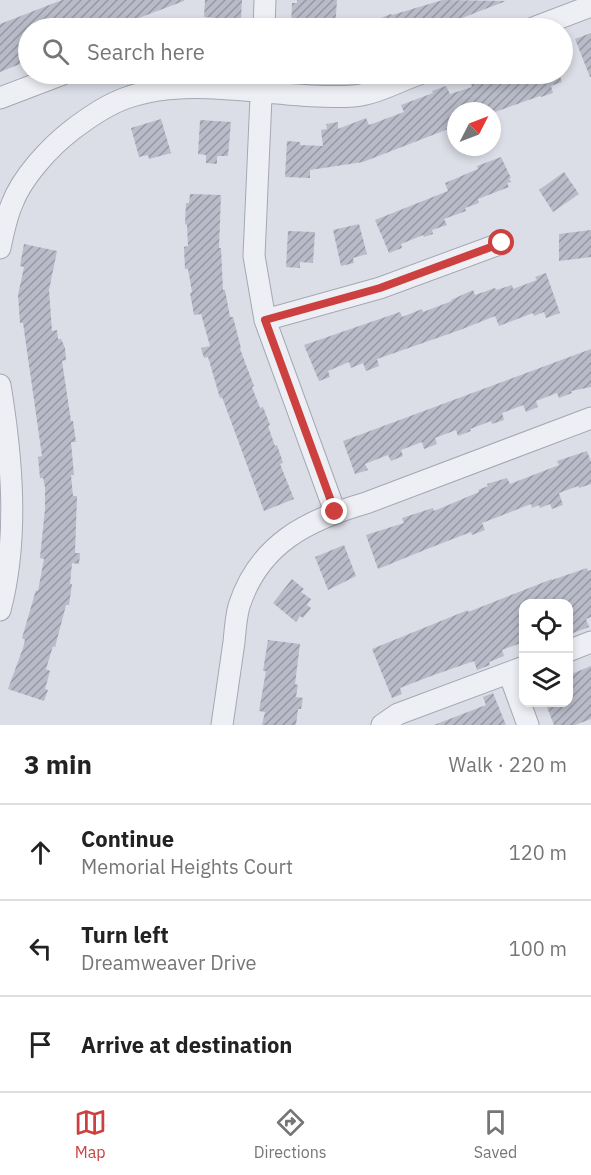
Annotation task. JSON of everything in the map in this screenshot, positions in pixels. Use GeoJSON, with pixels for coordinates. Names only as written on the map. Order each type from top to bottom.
{"type":"FeatureCollection","features":[{"type":"Feature","properties":{"kind":"street"},"geometry":{"type":"LineString","coordinates":[[265,18],[266,0]]}},
{"type":"Feature","properties":{"kind":"street"},"geometry":{"type":"LineString","coordinates":[[559,18],[591,6]]}},
{"type":"Feature","properties":{"kind":"street"},"geometry":{"type":"LineString","coordinates":[[0,98],[37,84]]}},
{"type":"Feature","properties":{"kind":"street"},"geometry":{"type":"LineString","coordinates":[[0,248],[12,202],[36,164],[62,137],[94,113],[127,97],[162,90],[237,84]]}},
{"type":"Feature","properties":{"kind":"street"},"geometry":{"type":"LineString","coordinates":[[261,84],[254,256],[265,320],[335,512]]}},
{"type":"Feature","properties":{"kind":"street"},"geometry":{"type":"LineString","coordinates":[[271,84],[332,96],[356,96],[390,84]]}},
{"type":"Feature","properties":{"kind":"street"},"geometry":{"type":"LineString","coordinates":[[265,320],[380,288],[502,243]]}},
{"type":"Feature","properties":{"kind":"street"},"geometry":{"type":"LineString","coordinates":[[0,385],[10,478],[12,530],[0,610]]}},
{"type":"Feature","properties":{"kind":"street"},"geometry":{"type":"LineString","coordinates":[[222,725],[238,608],[250,579],[261,562],[276,546],[295,532],[335,512],[366,503],[591,418]]}},
{"type":"Feature","properties":{"kind":"street"},"geometry":{"type":"LineString","coordinates":[[573,649],[591,642]]}},
{"type":"Feature","properties":{"kind":"street"},"geometry":{"type":"LineString","coordinates":[[382,725],[398,714],[516,670],[528,725]]}},
{"type":"Feature","properties":{"kind":"building"},"geometry":{"type":"Polygon","coordinates":[[[62,0],[184,0],[139,18],[18,18],[18,65],[0,72],[0,24],[62,0]]]}},
{"type":"Feature","properties":{"kind":"building"},"geometry":{"type":"Polygon","coordinates":[[[205,0],[242,0],[241,18],[204,17],[205,0]]]}},
{"type":"Feature","properties":{"kind":"building"},"geometry":{"type":"Polygon","coordinates":[[[297,0],[337,0],[336,18],[291,18],[292,3],[297,3],[297,0]]]}},
{"type":"Feature","properties":{"kind":"building"},"geometry":{"type":"Polygon","coordinates":[[[443,0],[506,1],[462,18],[381,18],[443,0]]]}},
{"type":"Feature","properties":{"kind":"building"},"geometry":{"type":"Polygon","coordinates":[[[591,33],[591,77],[590,77],[575,39],[591,33]]]}},
{"type":"Feature","properties":{"kind":"building"},"geometry":{"type":"Polygon","coordinates":[[[471,84],[556,84],[551,86],[553,93],[501,110],[501,102],[447,102],[447,129],[363,162],[310,170],[310,178],[285,177],[287,141],[300,142],[300,145],[323,146],[321,130],[327,129],[326,124],[338,122],[338,129],[366,118],[369,125],[404,112],[401,105],[433,93],[432,91],[446,86],[450,94],[472,87],[471,84]]]}},
{"type":"Feature","properties":{"kind":"building"},"geometry":{"type":"Polygon","coordinates":[[[161,119],[171,153],[149,159],[148,155],[139,157],[131,128],[161,119]]]}},
{"type":"Feature","properties":{"kind":"building"},"geometry":{"type":"Polygon","coordinates":[[[200,120],[231,122],[228,156],[217,156],[217,164],[206,163],[206,155],[198,154],[200,120]]]}},
{"type":"Feature","properties":{"kind":"building"},"geometry":{"type":"Polygon","coordinates":[[[501,157],[511,178],[509,178],[511,182],[507,183],[509,187],[478,199],[479,203],[465,208],[466,211],[444,219],[447,225],[432,230],[433,234],[424,237],[423,235],[401,244],[402,248],[389,253],[375,220],[448,191],[445,183],[478,169],[477,166],[501,157]]]}},
{"type":"Feature","properties":{"kind":"building"},"geometry":{"type":"Polygon","coordinates":[[[564,172],[579,194],[553,212],[539,190],[564,172]]]}},
{"type":"Feature","properties":{"kind":"building"},"geometry":{"type":"Polygon","coordinates":[[[190,194],[221,195],[219,248],[221,248],[223,290],[225,290],[230,317],[233,317],[240,349],[254,386],[252,387],[270,425],[268,426],[283,463],[280,464],[294,499],[264,511],[222,397],[220,398],[208,357],[204,358],[201,348],[210,346],[201,314],[194,315],[188,269],[185,269],[184,247],[188,246],[187,225],[185,224],[186,203],[189,203],[190,194]]]}},
{"type":"Feature","properties":{"kind":"building"},"geometry":{"type":"Polygon","coordinates":[[[359,224],[367,254],[353,258],[354,263],[341,266],[333,230],[359,224]]]}},
{"type":"Feature","properties":{"kind":"building"},"geometry":{"type":"Polygon","coordinates":[[[591,230],[591,257],[559,261],[559,234],[591,230]]]}},
{"type":"Feature","properties":{"kind":"building"},"geometry":{"type":"Polygon","coordinates":[[[288,231],[315,232],[313,263],[300,262],[300,268],[286,267],[288,231]]]}},
{"type":"Feature","properties":{"kind":"building"},"geometry":{"type":"Polygon","coordinates":[[[24,244],[57,251],[49,290],[52,331],[57,330],[58,339],[61,339],[65,348],[66,360],[62,361],[76,442],[71,442],[74,475],[71,475],[73,496],[77,496],[75,553],[80,553],[79,564],[72,563],[69,605],[66,605],[55,647],[53,646],[46,669],[50,671],[44,701],[8,689],[23,648],[25,640],[22,638],[36,590],[38,591],[44,559],[40,558],[45,487],[43,478],[40,478],[38,457],[42,456],[23,323],[20,323],[18,295],[24,267],[20,266],[24,244]]]}},
{"type":"Feature","properties":{"kind":"building"},"geometry":{"type":"Polygon","coordinates":[[[546,273],[560,313],[546,318],[544,312],[534,316],[533,313],[499,326],[495,316],[377,359],[379,366],[366,371],[363,363],[351,368],[349,362],[328,371],[330,377],[319,381],[304,345],[400,312],[402,317],[422,309],[423,312],[473,290],[475,295],[512,285],[513,289],[537,280],[535,277],[546,273]]]}},
{"type":"Feature","properties":{"kind":"building"},"geometry":{"type":"Polygon","coordinates":[[[591,349],[591,387],[571,391],[572,393],[559,398],[557,393],[536,401],[538,407],[526,412],[523,405],[502,413],[504,420],[492,424],[491,421],[458,436],[456,430],[435,438],[437,444],[424,449],[422,442],[401,450],[403,456],[391,461],[388,455],[365,464],[368,470],[355,474],[343,441],[591,349]]]}},
{"type":"Feature","properties":{"kind":"building"},"geometry":{"type":"Polygon","coordinates":[[[587,451],[591,462],[591,484],[559,493],[563,505],[552,509],[550,504],[532,508],[531,504],[482,523],[485,530],[472,535],[471,532],[378,569],[366,535],[404,523],[402,518],[433,508],[434,511],[479,492],[478,490],[488,486],[487,484],[507,478],[510,484],[559,465],[557,461],[587,451]]]}},
{"type":"Feature","properties":{"kind":"building"},"geometry":{"type":"Polygon","coordinates":[[[344,545],[356,576],[328,590],[315,557],[344,545]]]}},
{"type":"Feature","properties":{"kind":"building"},"geometry":{"type":"Polygon","coordinates":[[[587,568],[588,571],[591,570],[591,617],[586,619],[589,627],[573,633],[573,599],[519,599],[519,644],[502,650],[504,656],[477,670],[474,661],[431,676],[400,688],[402,694],[392,698],[372,649],[468,610],[468,612],[587,568]]]}},
{"type":"Feature","properties":{"kind":"building"},"geometry":{"type":"Polygon","coordinates":[[[292,579],[304,589],[301,592],[311,599],[307,605],[311,608],[303,618],[300,616],[296,622],[273,603],[292,579]]]}},
{"type":"Feature","properties":{"kind":"building"},"geometry":{"type":"Polygon","coordinates":[[[268,640],[300,644],[295,684],[298,685],[296,697],[303,698],[301,709],[298,709],[296,725],[262,725],[265,712],[259,711],[266,671],[263,671],[268,640]]]}},
{"type":"Feature","properties":{"kind":"building"},"geometry":{"type":"Polygon","coordinates":[[[591,666],[591,719],[575,725],[554,725],[547,707],[573,707],[573,673],[591,666]]]}},
{"type":"Feature","properties":{"kind":"building"},"geometry":{"type":"Polygon","coordinates":[[[493,693],[506,725],[434,725],[486,705],[483,697],[493,693]]]}},
{"type":"Feature","properties":{"kind":"route"},"geometry":{"type":"LineString","coordinates":[[335,512],[265,320],[380,288],[502,243]]}}]}
